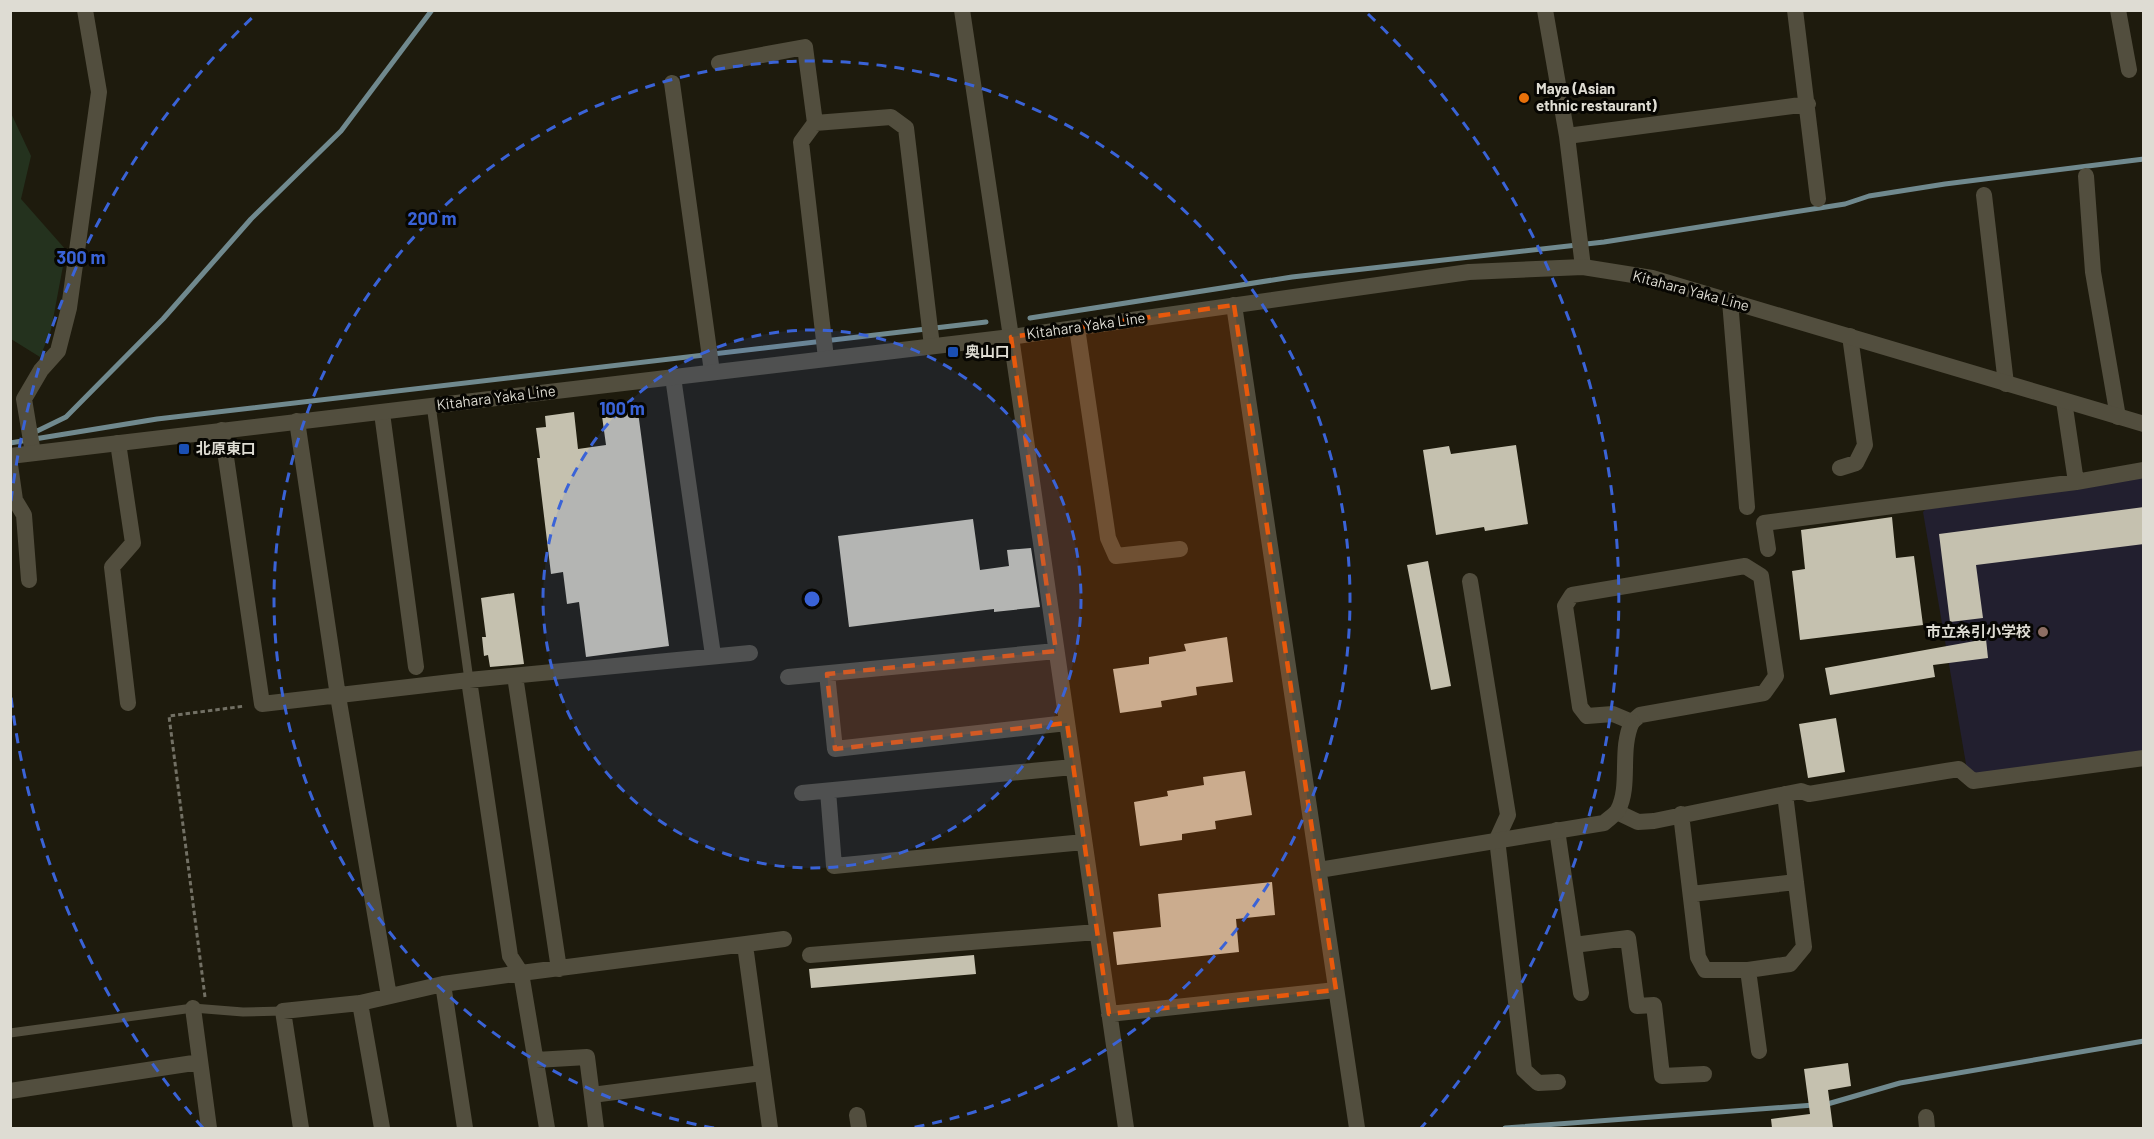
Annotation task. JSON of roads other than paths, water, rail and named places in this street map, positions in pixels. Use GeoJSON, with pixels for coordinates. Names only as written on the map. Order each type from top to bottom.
{"type":"FeatureCollection","features":[{"type":"Feature","properties":{"kind":"street"},"geometry":{"type":"LineString","coordinates":[[33,453],[24,399],[40,370],[58,351],[69,308],[99,92],[86,10]]}},
{"type":"Feature","properties":{"kind":"street"},"geometry":{"type":"LineString","coordinates":[[963,10],[1125,1128]]}},
{"type":"Feature","properties":{"kind":"street"},"geometry":{"type":"LineString","coordinates":[[1545,10],[1567,136],[1583,267]]}},
{"type":"Feature","properties":{"kind":"street"},"geometry":{"type":"LineString","coordinates":[[1795,10],[1818,199]]}},
{"type":"Feature","properties":{"kind":"street"},"geometry":{"type":"LineString","coordinates":[[2118,10],[2129,70]]}},
{"type":"Feature","properties":{"kind":"street"},"geometry":{"type":"LineString","coordinates":[[719,63],[806,47],[815,123],[801,142],[826,358]]}},
{"type":"Feature","properties":{"kind":"street"},"geometry":{"type":"LineString","coordinates":[[672,83],[712,372]]}},
{"type":"Feature","properties":{"kind":"street"},"geometry":{"type":"LineString","coordinates":[[1567,136],[1808,104]]}},
{"type":"Feature","properties":{"kind":"street"},"geometry":{"type":"LineString","coordinates":[[815,123],[891,117],[906,128],[932,346]]}},
{"type":"Feature","properties":{"kind":"street"},"geometry":{"type":"LineString","coordinates":[[2086,176],[2093,272],[2118,417]]}},
{"type":"Feature","properties":{"kind":"street"},"geometry":{"type":"LineString","coordinates":[[1984,195],[2006,384]]}},
{"type":"Feature","properties":{"kind":"street","name":"Kitahara Yaka Line"},"geometry":{"type":"LineString","coordinates":[[10,456],[1011,337],[1469,272],[1583,267],[1652,278],[2144,424]]}},
{"type":"Feature","properties":{"kind":"street"},"geometry":{"type":"LineString","coordinates":[[1730,301],[1747,507]]}},
{"type":"Feature","properties":{"kind":"street"},"geometry":{"type":"LineString","coordinates":[[1234,305],[1357,1128]]}},
{"type":"Feature","properties":{"kind":"street"},"geometry":{"type":"LineString","coordinates":[[1077,328],[1108,538],[1116,556],[1180,549]]}},
{"type":"Feature","properties":{"kind":"street"},"geometry":{"type":"LineString","coordinates":[[1840,468],[1856,463],[1865,446],[1850,336]]}},
{"type":"Feature","properties":{"kind":"street"},"geometry":{"type":"LineString","coordinates":[[673,377],[713,655]]}},
{"type":"Feature","properties":{"kind":"street"},"geometry":{"type":"LineString","coordinates":[[2064,401],[2076,482]]}},
{"type":"Feature","properties":{"kind":"street"},"geometry":{"type":"LineString","coordinates":[[382,413],[416,667]]}},
{"type":"Feature","properties":{"kind":"street"},"geometry":{"type":"LineString","coordinates":[[297,422],[338,696],[389,996]]}},
{"type":"Feature","properties":{"kind":"street"},"geometry":{"type":"LineString","coordinates":[[222,430],[262,704],[469,680],[750,653]]}},
{"type":"Feature","properties":{"kind":"street"},"geometry":{"type":"LineString","coordinates":[[118,443],[134,543],[112,567],[128,703]]}},
{"type":"Feature","properties":{"kind":"street"},"geometry":{"type":"LineString","coordinates":[[10,465],[15,500],[24,515],[29,580]]}},
{"type":"Feature","properties":{"kind":"street"},"geometry":{"type":"LineString","coordinates":[[1768,549],[1764,523],[2076,482],[2144,470]]}},
{"type":"Feature","properties":{"kind":"street"},"geometry":{"type":"LineString","coordinates":[[1319,870],[1604,823],[1617,812],[1623,795],[1625,737],[1632,722],[1640,715],[1764,693],[1771,686],[1776,676],[1761,576],[1745,566],[1572,595],[1565,606],[1580,707],[1587,716],[1613,714],[1632,722]]}},
{"type":"Feature","properties":{"kind":"street"},"geometry":{"type":"LineString","coordinates":[[1470,581],[1508,815],[1497,839],[1524,1070],[1538,1083],[1558,1083]]}},
{"type":"Feature","properties":{"kind":"street"},"geometry":{"type":"LineString","coordinates":[[788,677],[1056,651]]}},
{"type":"Feature","properties":{"kind":"street"},"geometry":{"type":"LineString","coordinates":[[827,674],[835,749],[1067,723]]}},
{"type":"Feature","properties":{"kind":"street"},"geometry":{"type":"LineString","coordinates":[[515,676],[559,969]]}},
{"type":"Feature","properties":{"kind":"street"},"geometry":{"type":"LineString","coordinates":[[469,680],[510,956],[522,973],[547,1128]]}},
{"type":"Feature","properties":{"kind":"street"},"geometry":{"type":"LineString","coordinates":[[1617,812],[1638,822],[1801,791],[1809,794],[1959,769],[1973,781],[2144,758]]}},
{"type":"Feature","properties":{"kind":"street"},"geometry":{"type":"LineString","coordinates":[[802,793],[1073,767]]}},
{"type":"Feature","properties":{"kind":"street"},"geometry":{"type":"LineString","coordinates":[[828,791],[834,866],[1084,842]]}},
{"type":"Feature","properties":{"kind":"street"},"geometry":{"type":"LineString","coordinates":[[1681,814],[1698,957],[1705,970],[1748,970],[1790,964],[1804,947],[1785,794]]}},
{"type":"Feature","properties":{"kind":"street"},"geometry":{"type":"LineString","coordinates":[[1557,830],[1581,993]]}},
{"type":"Feature","properties":{"kind":"street"},"geometry":{"type":"LineString","coordinates":[[1691,894],[1796,882]]}},
{"type":"Feature","properties":{"kind":"street"},"geometry":{"type":"LineString","coordinates":[[810,955],[1097,932]]}},
{"type":"Feature","properties":{"kind":"street"},"geometry":{"type":"LineString","coordinates":[[1574,945],[1628,938],[1637,1006],[1654,1005],[1662,1076],[1704,1074]]}},
{"type":"Feature","properties":{"kind":"street"},"geometry":{"type":"LineString","coordinates":[[301,1128],[283,1011],[360,1003],[443,984],[784,939]]}},
{"type":"Feature","properties":{"kind":"street"},"geometry":{"type":"LineString","coordinates":[[744,945],[770,1128]]}},
{"type":"Feature","properties":{"kind":"street"},"geometry":{"type":"LineString","coordinates":[[1748,970],[1759,1050]]}},
{"type":"Feature","properties":{"kind":"street"},"geometry":{"type":"LineString","coordinates":[[443,984],[465,1128]]}},
{"type":"Feature","properties":{"kind":"street"},"geometry":{"type":"LineString","coordinates":[[1109,1014],[1336,990]]}},
{"type":"Feature","properties":{"kind":"street"},"geometry":{"type":"LineString","coordinates":[[360,1003],[382,1128]]}},
{"type":"Feature","properties":{"kind":"street"},"geometry":{"type":"LineString","coordinates":[[200,1008],[201,1062],[209,1128]]}},
{"type":"Feature","properties":{"kind":"street"},"geometry":{"type":"LineString","coordinates":[[536,1060],[586,1058],[596,1128]]}},
{"type":"Feature","properties":{"kind":"street"},"geometry":{"type":"LineString","coordinates":[[10,1091],[201,1062]]}},
{"type":"Feature","properties":{"kind":"street"},"geometry":{"type":"LineString","coordinates":[[592,1095],[762,1073]]}},
{"type":"Feature","properties":{"kind":"lane"},"geometry":{"type":"LineString","coordinates":[[431,405],[469,680]]}},
{"type":"Feature","properties":{"kind":"lane"},"geometry":{"type":"LineString","coordinates":[[10,1033],[200,1008],[243,1012],[283,1011]]}},
{"type":"Feature","properties":{"kind":"waterway"},"geometry":{"type":"LineString","coordinates":[[31,434],[66,417],[163,319],[251,219],[341,131],[432,10]]}},
{"type":"Feature","properties":{"kind":"waterway"},"geometry":{"type":"LineString","coordinates":[[1030,318],[1292,277],[1604,242],[1845,204],[1869,196],[1945,184],[2144,159]]}},
{"type":"Feature","properties":{"kind":"waterway"},"geometry":{"type":"LineString","coordinates":[[10,443],[157,419],[986,322]]}},
{"type":"Feature","properties":{"kind":"waterway"},"geometry":{"type":"LineString","coordinates":[[1824,1105],[1900,1083],[2144,1041]]}},
{"type":"Feature","properties":{"kind":"waterway"},"geometry":{"type":"LineString","coordinates":[[1505,1128],[1814,1105]]}},
{"type":"Feature","properties":{"kind":"place","name":"Maya (Asian ethnic restaurant)"},"geometry":{"type":"Point","coordinates":[1524,98]}},
{"type":"Feature","properties":{"kind":"place","name":"奥山口"},"geometry":{"type":"Point","coordinates":[953,352]}},
{"type":"Feature","properties":{"kind":"place","name":"北原東口"},"geometry":{"type":"Point","coordinates":[184,449]}},
{"type":"Feature","properties":{"kind":"place","name":"市立糸引小学校"},"geometry":{"type":"Point","coordinates":[2043,632]}}]}
